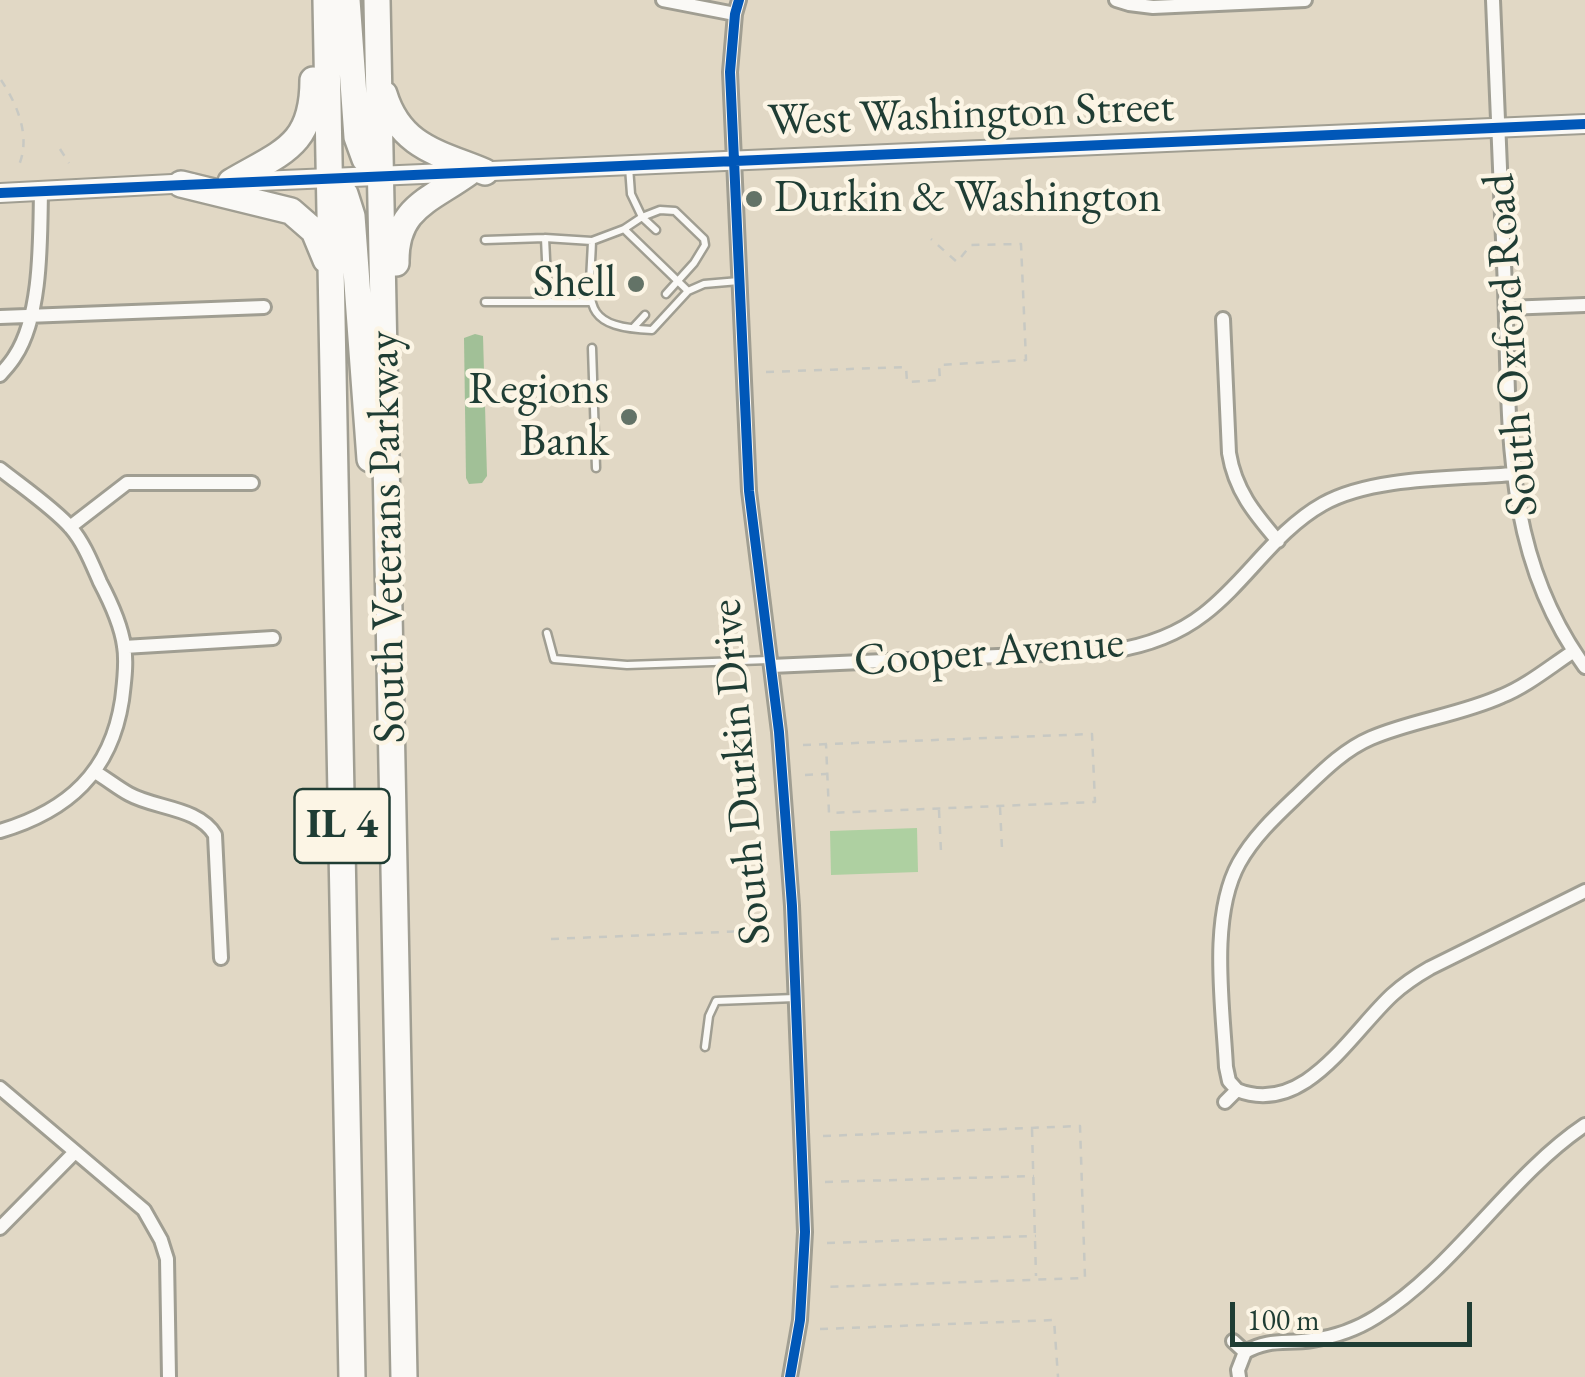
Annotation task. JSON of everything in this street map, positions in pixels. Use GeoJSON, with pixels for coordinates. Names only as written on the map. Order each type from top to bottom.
{"type":"FeatureCollection","features":[{"type":"Feature","properties":{"kind":"highway"},"geometry":{"type":"LineString","coordinates":[[231,182],[284,152],[301,136],[313,102],[312,0]]}},
{"type":"Feature","properties":{"kind":"highway","name":"IL 4"},"geometry":{"type":"LineString","coordinates":[[326,0],[329,178]]}},
{"type":"Feature","properties":{"kind":"highway"},"geometry":{"type":"LineString","coordinates":[[347,0],[356,136],[366,159],[381,176]]}},
{"type":"Feature","properties":{"kind":"highway","name":"IL 4"},"geometry":{"type":"LineString","coordinates":[[376,0],[381,176]]}},
{"type":"Feature","properties":{"kind":"highway"},"geometry":{"type":"LineString","coordinates":[[378,75],[394,120],[409,138],[476,173]]}},
{"type":"Feature","properties":{"kind":"highway"},"geometry":{"type":"LineString","coordinates":[[386,467],[399,411],[398,236],[410,213],[476,173]]}},
{"type":"Feature","properties":{"kind":"highway","name":"South Veterans Parkway"},"geometry":{"type":"LineString","coordinates":[[381,176],[404,1377]]}},
{"type":"Feature","properties":{"kind":"highway"},"geometry":{"type":"LineString","coordinates":[[329,178],[345,194],[352,216],[374,521],[390,658]]}},
{"type":"Feature","properties":{"kind":"highway","name":"South Veterans Parkway"},"geometry":{"type":"LineString","coordinates":[[329,178],[353,1375]]}},
{"type":"Feature","properties":{"kind":"highway"},"geometry":{"type":"LineString","coordinates":[[180,184],[281,207],[298,215],[314,232],[331,274]]}},
{"type":"Feature","properties":{"kind":"street"},"geometry":{"type":"LineString","coordinates":[[663,0],[737,7]]}},
{"type":"Feature","properties":{"kind":"street"},"geometry":{"type":"LineString","coordinates":[[1116,0],[1153,7],[1305,0]]}},
{"type":"Feature","properties":{"kind":"street","name":"South Oxford Road"},"geometry":{"type":"LineString","coordinates":[[1493,0],[1513,474],[1533,569],[1544,598],[1585,667]]}},
{"type":"Feature","properties":{"kind":"street","name":"South Durkin Drive"},"geometry":{"type":"LineString","coordinates":[[737,7],[730,72],[749,491],[787,818],[796,998],[804,1232],[800,1320],[790,1377]]}},
{"type":"Feature","properties":{"kind":"street","name":"West Washington Street"},"geometry":{"type":"LineString","coordinates":[[0,193],[1585,124]]}},
{"type":"Feature","properties":{"kind":"street"},"geometry":{"type":"LineString","coordinates":[[0,375],[17,354],[32,316],[41,191]]}},
{"type":"Feature","properties":{"kind":"street"},"geometry":{"type":"LineString","coordinates":[[1506,308],[1585,305]]}},
{"type":"Feature","properties":{"kind":"street"},"geometry":{"type":"LineString","coordinates":[[0,317],[264,307]]}},
{"type":"Feature","properties":{"kind":"street"},"geometry":{"type":"LineString","coordinates":[[1223,318],[1232,473],[1250,508],[1278,540]]}},
{"type":"Feature","properties":{"kind":"street"},"geometry":{"type":"LineString","coordinates":[[0,469],[70,527],[111,603],[124,646],[118,727],[96,772],[69,798],[34,820],[0,831]]}},
{"type":"Feature","properties":{"kind":"street","name":"Cooper Avenue"},"geometry":{"type":"LineString","coordinates":[[770,663],[1132,648],[1180,630],[1204,614],[1278,540],[1326,502],[1350,492],[1400,483],[1513,474]]}},
{"type":"Feature","properties":{"kind":"street"},"geometry":{"type":"LineString","coordinates":[[70,527],[127,483],[252,483]]}},
{"type":"Feature","properties":{"kind":"street"},"geometry":{"type":"LineString","coordinates":[[124,646],[272,638]]}},
{"type":"Feature","properties":{"kind":"street"},"geometry":{"type":"LineString","coordinates":[[1574,651],[1504,696],[1371,738],[1348,750],[1262,831],[1234,873],[1220,932],[1229,1080],[1236,1090],[1257,1096],[1281,1094],[1302,1085],[1410,980],[1585,892]]}},
{"type":"Feature","properties":{"kind":"street"},"geometry":{"type":"LineString","coordinates":[[96,772],[132,796],[208,824],[215,835],[221,958]]}},
{"type":"Feature","properties":{"kind":"street"},"geometry":{"type":"LineString","coordinates":[[0,1088],[144,1210],[168,1260],[169,1377]]}},
{"type":"Feature","properties":{"kind":"street"},"geometry":{"type":"LineString","coordinates":[[1225,1102],[1236,1090]]}},
{"type":"Feature","properties":{"kind":"street"},"geometry":{"type":"LineString","coordinates":[[1239,1377],[1245,1352],[1260,1343],[1338,1334],[1373,1319],[1404,1298],[1550,1154],[1585,1125]]}},
{"type":"Feature","properties":{"kind":"street"},"geometry":{"type":"LineString","coordinates":[[0,1228],[75,1152]]}},
{"type":"Feature","properties":{"kind":"street"},"geometry":{"type":"LineString","coordinates":[[1233,1341],[1245,1352]]}},
{"type":"Feature","properties":{"kind":"lane"},"geometry":{"type":"LineString","coordinates":[[629,166],[631,194],[642,217],[656,230]]}},
{"type":"Feature","properties":{"kind":"lane"},"geometry":{"type":"LineString","coordinates":[[485,240],[592,241],[660,210],[678,212],[704,238],[705,245],[666,294]]}},
{"type":"Feature","properties":{"kind":"lane"},"geometry":{"type":"LineString","coordinates":[[624,229],[688,291]]}},
{"type":"Feature","properties":{"kind":"lane"},"geometry":{"type":"LineString","coordinates":[[545,238],[548,302]]}},
{"type":"Feature","properties":{"kind":"lane"},"geometry":{"type":"LineString","coordinates":[[592,241],[590,302],[608,324],[652,330],[688,291],[704,284],[740,280]]}},
{"type":"Feature","properties":{"kind":"lane"},"geometry":{"type":"LineString","coordinates":[[484,302],[590,302]]}},
{"type":"Feature","properties":{"kind":"lane"},"geometry":{"type":"LineString","coordinates":[[632,329],[645,315]]}},
{"type":"Feature","properties":{"kind":"lane"},"geometry":{"type":"LineString","coordinates":[[592,348],[596,468]]}},
{"type":"Feature","properties":{"kind":"lane"},"geometry":{"type":"LineString","coordinates":[[546,633],[554,659],[626,665],[770,663]]}},
{"type":"Feature","properties":{"kind":"lane"},"geometry":{"type":"LineString","coordinates":[[705,1047],[709,1016],[716,1001],[796,998]]}},
{"type":"Feature","properties":{"kind":"path"},"geometry":{"type":"LineString","coordinates":[[1,80],[22,124],[23,146],[18,165]]}},
{"type":"Feature","properties":{"kind":"path"},"geometry":{"type":"LineString","coordinates":[[60,149],[69,163]]}},
{"type":"Feature","properties":{"kind":"path"},"geometry":{"type":"LineString","coordinates":[[766,372],[906,366],[907,382],[940,380],[939,366],[1026,360],[1021,244],[971,245],[957,262],[931,240]]}},
{"type":"Feature","properties":{"kind":"path"},"geometry":{"type":"LineString","coordinates":[[803,745],[826,744],[1092,734],[1095,802],[829,813],[826,744]]}},
{"type":"Feature","properties":{"kind":"path"},"geometry":{"type":"LineString","coordinates":[[806,774],[828,774]]}},
{"type":"Feature","properties":{"kind":"path"},"geometry":{"type":"LineString","coordinates":[[1000,806],[1002,849]]}},
{"type":"Feature","properties":{"kind":"path"},"geometry":{"type":"LineString","coordinates":[[938,808],[941,852]]}},
{"type":"Feature","properties":{"kind":"path"},"geometry":{"type":"LineString","coordinates":[[551,939],[770,930]]}},
{"type":"Feature","properties":{"kind":"path"},"geometry":{"type":"LineString","coordinates":[[823,1136],[1080,1126],[1085,1278],[824,1287]]}},
{"type":"Feature","properties":{"kind":"path"},"geometry":{"type":"LineString","coordinates":[[1032,1128],[1036,1278]]}},
{"type":"Feature","properties":{"kind":"path"},"geometry":{"type":"LineString","coordinates":[[824,1182],[1034,1176]]}},
{"type":"Feature","properties":{"kind":"path"},"geometry":{"type":"LineString","coordinates":[[827,1243],[1036,1236]]}},
{"type":"Feature","properties":{"kind":"path"},"geometry":{"type":"LineString","coordinates":[[820,1330],[1054,1320],[1058,1377]]}},
{"type":"Feature","properties":{"kind":"green space"},"geometry":{"type":"Polygon","coordinates":[[[483,336],[487,476],[482,483],[469,484],[464,338],[483,336]]]}},
{"type":"Feature","properties":{"kind":"green space"},"geometry":{"type":"Polygon","coordinates":[[[917,828],[918,872],[831,875],[830,831],[917,828]]]}},
{"type":"Feature","properties":{"kind":"cycle path"},"geometry":{"type":"LineString","coordinates":[[739,0],[730,72],[749,491],[779,732],[792,906],[805,1232],[800,1320],[790,1377]]}},
{"type":"Feature","properties":{"kind":"cycle path"},"geometry":{"type":"LineString","coordinates":[[0,193],[1585,124]]}},
{"type":"Feature","properties":{"kind":"place","name":"Durkin & Washington"},"geometry":{"type":"Point","coordinates":[754,199]}},
{"type":"Feature","properties":{"kind":"place","name":"Shell"},"geometry":{"type":"Point","coordinates":[636,284]}},
{"type":"Feature","properties":{"kind":"place","name":"Regions Bank"},"geometry":{"type":"Point","coordinates":[629,417]}}]}
